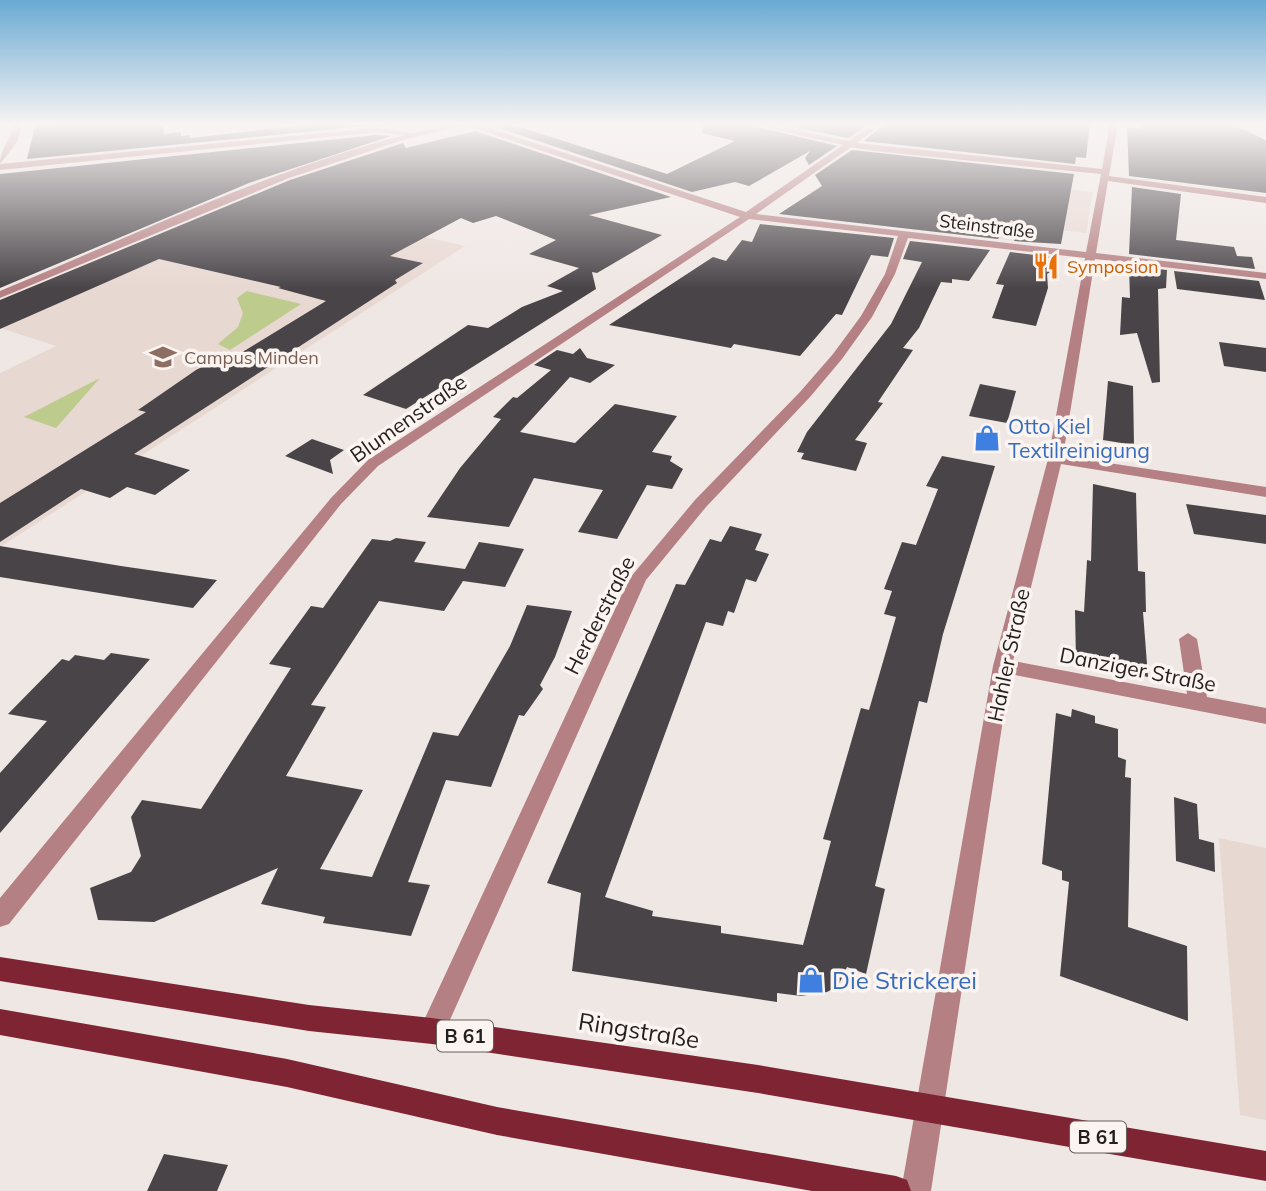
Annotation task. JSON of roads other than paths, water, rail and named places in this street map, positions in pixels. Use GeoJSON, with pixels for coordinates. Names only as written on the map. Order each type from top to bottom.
{"type":"FeatureCollection","features":[{"type":"Feature","properties":{"kind":"main road","name":"Ringstraße"},"geometry":{"type":"LineString","coordinates":[[0,969],[295,1016],[432,1031],[634,1059],[1266,1166]]}},
{"type":"Feature","properties":{"kind":"main road"},"geometry":{"type":"LineString","coordinates":[[0,1022],[287,1073],[497,1121],[896,1191]]}},
{"type":"Feature","properties":{"kind":"street"},"geometry":{"type":"LineString","coordinates":[[0,295],[281,179]]}},
{"type":"Feature","properties":{"kind":"street","name":"Steinstraße"},"geometry":{"type":"LineString","coordinates":[[634,179],[747,216],[1266,276]]}},
{"type":"Feature","properties":{"kind":"street","name":"Blumenstraße"},"geometry":{"type":"LineString","coordinates":[[0,915],[336,501],[373,463],[801,179]]}},
{"type":"Feature","properties":{"kind":"street","name":"Hahler Straße"},"geometry":{"type":"LineString","coordinates":[[916,1191],[1002,666],[1055,459],[1104,179]]}},
{"type":"Feature","properties":{"kind":"street"},"geometry":{"type":"LineString","coordinates":[[1128,179],[1266,200]]}},
{"type":"Feature","properties":{"kind":"street","name":"Herderstraße"},"geometry":{"type":"LineString","coordinates":[[432,1031],[638,579],[662,545],[828,367],[890,274],[904,234]]}},
{"type":"Feature","properties":{"kind":"street"},"geometry":{"type":"LineString","coordinates":[[1055,459],[1266,492]]}},
{"type":"Feature","properties":{"kind":"street"},"geometry":{"type":"LineString","coordinates":[[1188,639],[1198,703]]}},
{"type":"Feature","properties":{"kind":"street","name":"Danziger Straße"},"geometry":{"type":"LineString","coordinates":[[1002,666],[1266,716]]}},
{"type":"Feature","properties":{"kind":"place","name":"Symposion"},"geometry":{"type":"Point","coordinates":[1046,266]}},
{"type":"Feature","properties":{"kind":"place","name":"Campus Minden"},"geometry":{"type":"Point","coordinates":[163,357]}},
{"type":"Feature","properties":{"kind":"place","name":"Otto Kiel Textilreinigung"},"geometry":{"type":"Point","coordinates":[987,438]}},
{"type":"Feature","properties":{"kind":"place","name":"Die Strickerei"},"geometry":{"type":"Point","coordinates":[811,980]}}]}
